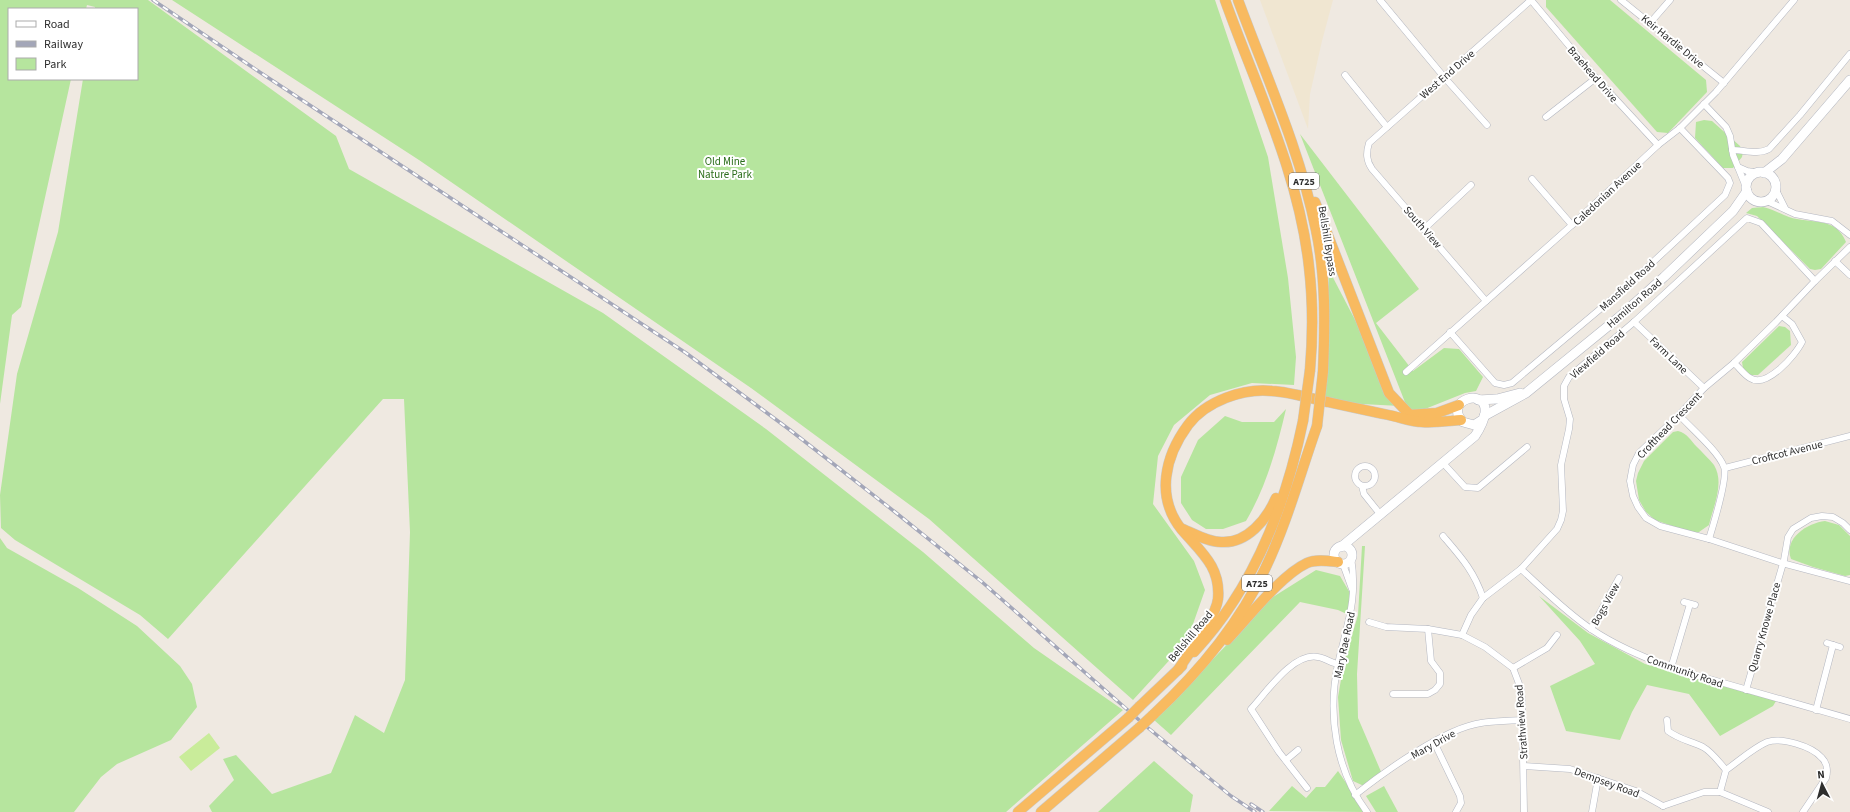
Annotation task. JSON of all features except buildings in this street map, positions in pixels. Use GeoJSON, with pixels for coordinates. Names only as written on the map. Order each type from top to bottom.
{"type":"FeatureCollection","features":[{"type":"Feature","properties":{"kind":"highway","name":"Bellshill Bypass"},"geometry":{"type":"LineString","coordinates":[[1225,0],[1286,163],[1300,216],[1309,266],[1312,300],[1310,370],[1304,421]]}},
{"type":"Feature","properties":{"kind":"highway","name":"Bellshill Bypass"},"geometry":{"type":"LineString","coordinates":[[1182,687],[1224,637],[1265,570],[1280,533],[1316,426],[1323,372],[1325,302],[1317,231],[1298,162],[1238,0]]}},
{"type":"Feature","properties":{"kind":"highway"},"geometry":{"type":"LineString","coordinates":[[1298,162],[1389,393],[1410,415]]}},
{"type":"Feature","properties":{"kind":"highway"},"geometry":{"type":"LineString","coordinates":[[1178,670],[1214,614],[1218,600],[1218,586],[1213,567],[1203,553],[1181,529],[1169,508],[1166,490],[1166,472],[1178,438],[1191,422],[1210,406],[1241,393],[1272,390],[1421,422],[1463,422]]}},
{"type":"Feature","properties":{"kind":"highway"},"geometry":{"type":"LineString","coordinates":[[1393,416],[1437,413],[1459,405]]}},
{"type":"Feature","properties":{"kind":"highway","name":"Bellshill Road"},"geometry":{"type":"LineString","coordinates":[[1018,812],[1128,718],[1178,670],[1205,640],[1230,606],[1254,565],[1276,517],[1297,453],[1304,421]]}},
{"type":"Feature","properties":{"kind":"highway"},"geometry":{"type":"LineString","coordinates":[[1181,529],[1212,541],[1233,541],[1246,536],[1270,512],[1297,453]]}},
{"type":"Feature","properties":{"kind":"highway"},"geometry":{"type":"LineString","coordinates":[[1182,687],[1277,586],[1308,563],[1320,561],[1340,563]]}},
{"type":"Feature","properties":{"kind":"highway","name":"A725"},"geometry":{"type":"LineString","coordinates":[[1041,812],[1139,728],[1182,687]]}},
{"type":"Feature","properties":{"kind":"main road"},"geometry":{"type":"LineString","coordinates":[[1782,159],[1776,173],[1772,197],[1767,201],[1757,202],[1749,196],[1746,189],[1750,177],[1762,173],[1782,159],[1850,80]]}},
{"type":"Feature","properties":{"kind":"main road"},"geometry":{"type":"LineString","coordinates":[[1762,173],[1772,177],[1775,186]]}},
{"type":"Feature","properties":{"kind":"main road","name":"Hamilton Road"},"geometry":{"type":"LineString","coordinates":[[1483,418],[1515,401],[1618,318],[1664,277],[1733,211],[1746,189]]}},
{"type":"Feature","properties":{"kind":"main road","name":"Hamilton Road"},"geometry":{"type":"LineString","coordinates":[[1733,211],[1757,202]]}},
{"type":"Feature","properties":{"kind":"main road","name":"Hamilton Road"},"geometry":{"type":"LineString","coordinates":[[1478,400],[1503,398],[1530,389]]}},
{"type":"Feature","properties":{"kind":"main road"},"geometry":{"type":"LineString","coordinates":[[1356,534],[1351,556],[1348,562],[1340,563],[1334,555],[1336,549],[1341,547],[1356,534],[1380,514],[1475,436],[1483,418],[1484,407],[1478,400],[1470,398],[1459,405],[1458,413],[1463,422],[1467,437],[1465,444]]}},
{"type":"Feature","properties":{"kind":"main road"},"geometry":{"type":"LineString","coordinates":[[1463,422],[1474,425],[1483,418]]}},
{"type":"Feature","properties":{"kind":"main road"},"geometry":{"type":"LineString","coordinates":[[1341,547],[1347,548],[1351,556]]}},
{"type":"Feature","properties":{"kind":"street"},"geometry":{"type":"LineString","coordinates":[[1380,0],[1444,77],[1487,125]]}},
{"type":"Feature","properties":{"kind":"street","name":"West End Drive"},"geometry":{"type":"LineString","coordinates":[[1366,151],[1369,143],[1387,126],[1531,0]]}},
{"type":"Feature","properties":{"kind":"street","name":"Braehead Drive"},"geometry":{"type":"LineString","coordinates":[[1531,0],[1596,78],[1658,145]]}},
{"type":"Feature","properties":{"kind":"street","name":"Keir Hardie Drive"},"geometry":{"type":"LineString","coordinates":[[1621,0],[1724,83]]}},
{"type":"Feature","properties":{"kind":"street"},"geometry":{"type":"LineString","coordinates":[[1650,23],[1670,0]]}},
{"type":"Feature","properties":{"kind":"street","name":"Caledonian Avenue"},"geometry":{"type":"LineString","coordinates":[[1406,372],[1572,225],[1658,145],[1680,128],[1724,83],[1794,0]]}},
{"type":"Feature","properties":{"kind":"street"},"geometry":{"type":"LineString","coordinates":[[1732,150],[1758,152],[1769,149],[1800,115],[1850,54]]}},
{"type":"Feature","properties":{"kind":"street"},"geometry":{"type":"LineString","coordinates":[[1345,75],[1387,126]]}},
{"type":"Feature","properties":{"kind":"street"},"geometry":{"type":"LineString","coordinates":[[1546,117],[1596,78]]}},
{"type":"Feature","properties":{"kind":"street"},"geometry":{"type":"LineString","coordinates":[[1704,104],[1726,127],[1730,136],[1732,150],[1746,189]]}},
{"type":"Feature","properties":{"kind":"street","name":"Mansfield Road"},"geometry":{"type":"LineString","coordinates":[[1450,332],[1495,382],[1504,385],[1512,383],[1624,289],[1725,195],[1730,183],[1728,178],[1680,128]]}},
{"type":"Feature","properties":{"kind":"street","name":"South View"},"geometry":{"type":"LineString","coordinates":[[1366,151],[1368,162],[1372,169],[1486,301]]}},
{"type":"Feature","properties":{"kind":"street"},"geometry":{"type":"LineString","coordinates":[[1738,167],[1747,171],[1762,173]]}},
{"type":"Feature","properties":{"kind":"street"},"geometry":{"type":"LineString","coordinates":[[1532,179],[1572,225]]}},
{"type":"Feature","properties":{"kind":"street"},"geometry":{"type":"LineString","coordinates":[[1424,229],[1471,185]]}},
{"type":"Feature","properties":{"kind":"street"},"geometry":{"type":"LineString","coordinates":[[1775,186],[1785,208]]}},
{"type":"Feature","properties":{"kind":"street"},"geometry":{"type":"LineString","coordinates":[[1767,201],[1785,208],[1795,214],[1832,221],[1850,235]]}},
{"type":"Feature","properties":{"kind":"street","name":"Viewfield Road"},"geometry":{"type":"LineString","coordinates":[[1462,635],[1471,615],[1483,598],[1520,569],[1557,529],[1561,520],[1563,511],[1560,465],[1569,429],[1570,418],[1564,399],[1564,386],[1566,381],[1634,322],[1747,218],[1761,223],[1815,281]]}},
{"type":"Feature","properties":{"kind":"street","name":"Crofthead Crescent"},"geometry":{"type":"LineString","coordinates":[[1850,247],[1734,363],[1704,388],[1636,459],[1630,481],[1633,496],[1641,511],[1653,523],[1677,532],[1709,539],[1782,563],[1850,580]]}},
{"type":"Feature","properties":{"kind":"street"},"geometry":{"type":"LineString","coordinates":[[1835,261],[1850,275]]}},
{"type":"Feature","properties":{"kind":"street"},"geometry":{"type":"LineString","coordinates":[[1734,363],[1750,379],[1761,381],[1769,378],[1780,368],[1798,349],[1802,342],[1792,324],[1782,316]]}},
{"type":"Feature","properties":{"kind":"street","name":"Farm Lane"},"geometry":{"type":"LineString","coordinates":[[1634,322],[1704,388]]}},
{"type":"Feature","properties":{"kind":"street"},"geometry":{"type":"LineString","coordinates":[[1679,415],[1718,457],[1725,468],[1725,478],[1709,539]]}},
{"type":"Feature","properties":{"kind":"street","name":"Croftcot Avenue"},"geometry":{"type":"LineString","coordinates":[[1725,468],[1850,436]]}},
{"type":"Feature","properties":{"kind":"street"},"geometry":{"type":"LineString","coordinates":[[1443,463],[1466,487],[1478,488],[1527,447]]}},
{"type":"Feature","properties":{"kind":"street"},"geometry":{"type":"LineString","coordinates":[[1362,486],[1364,494],[1380,514]]}},
{"type":"Feature","properties":{"kind":"street","name":"Quarry Knowe Place"},"geometry":{"type":"LineString","coordinates":[[1746,690],[1788,537],[1793,529],[1811,518],[1822,516],[1833,517],[1843,523],[1850,530]]}},
{"type":"Feature","properties":{"kind":"street"},"geometry":{"type":"LineString","coordinates":[[1443,536],[1466,563],[1478,583],[1483,598]]}},
{"type":"Feature","properties":{"kind":"street","name":"Mary Rae Road"},"geometry":{"type":"LineString","coordinates":[[1351,556],[1354,576],[1352,590],[1353,602],[1350,622],[1338,664],[1334,698],[1335,733],[1345,773],[1355,795],[1367,812]]}},
{"type":"Feature","properties":{"kind":"street","name":"Mary Rae Road"},"geometry":{"type":"LineString","coordinates":[[1340,563],[1352,590]]}},
{"type":"Feature","properties":{"kind":"street","name":"Community Road"},"geometry":{"type":"LineString","coordinates":[[1520,569],[1591,629],[1617,644],[1671,668],[1816,710],[1850,718]]}},
{"type":"Feature","properties":{"kind":"street","name":"Bogs View"},"geometry":{"type":"LineString","coordinates":[[1591,629],[1619,578]]}},
{"type":"Feature","properties":{"kind":"street"},"geometry":{"type":"LineString","coordinates":[[1671,668],[1689,604]]}},
{"type":"Feature","properties":{"kind":"street"},"geometry":{"type":"LineString","coordinates":[[1369,622],[1386,627],[1428,629],[1462,635],[1484,647],[1513,668],[1548,648],[1557,635]]}},
{"type":"Feature","properties":{"kind":"street"},"geometry":{"type":"LineString","coordinates":[[1393,694],[1428,694],[1435,690],[1440,684],[1440,673],[1431,661],[1428,629]]}},
{"type":"Feature","properties":{"kind":"street"},"geometry":{"type":"LineString","coordinates":[[1816,710],[1833,645]]}},
{"type":"Feature","properties":{"kind":"street"},"geometry":{"type":"LineString","coordinates":[[1308,788],[1279,752],[1251,709],[1284,673],[1298,661],[1308,657],[1318,657],[1338,664]]}},
{"type":"Feature","properties":{"kind":"street","name":"Strathview Road"},"geometry":{"type":"LineString","coordinates":[[1513,668],[1521,689],[1524,812]]}},
{"type":"Feature","properties":{"kind":"street","name":"Mary Drive"},"geometry":{"type":"LineString","coordinates":[[1355,795],[1382,774],[1434,742],[1461,729],[1480,723],[1521,720]]}},
{"type":"Feature","properties":{"kind":"street"},"geometry":{"type":"LineString","coordinates":[[1667,720],[1668,731],[1679,739],[1704,747],[1726,770]]}},
{"type":"Feature","properties":{"kind":"street"},"geometry":{"type":"LineString","coordinates":[[1720,792],[1726,770],[1766,743],[1776,740],[1791,742],[1816,752],[1826,764],[1828,772],[1826,778],[1803,812]]}},
{"type":"Feature","properties":{"kind":"street"},"geometry":{"type":"LineString","coordinates":[[1434,742],[1460,796],[1461,803],[1456,812]]}},
{"type":"Feature","properties":{"kind":"street"},"geometry":{"type":"LineString","coordinates":[[1286,760],[1298,750]]}},
{"type":"Feature","properties":{"kind":"street","name":"Dempsey Road"},"geometry":{"type":"LineString","coordinates":[[1524,766],[1570,769],[1636,791],[1665,809]]}},
{"type":"Feature","properties":{"kind":"street"},"geometry":{"type":"LineString","coordinates":[[1592,812],[1598,778]]}},
{"type":"Feature","properties":{"kind":"street"},"geometry":{"type":"LineString","coordinates":[[1665,809],[1704,792],[1720,792],[1768,812]]}},
{"type":"Feature","properties":{"kind":"shaded area"},"geometry":{"type":"Polygon","coordinates":[[[1260,0],[1333,0],[1310,94],[1308,129],[1260,0]]]}},
{"type":"Feature","properties":{"kind":"green space"},"geometry":{"type":"Polygon","coordinates":[[[0,0],[148,0],[336,136],[349,169],[603,313],[766,429],[923,552],[1034,648],[1123,710],[1006,812],[212,812],[209,806],[234,780],[223,759],[236,755],[272,794],[331,773],[355,715],[384,733],[405,680],[410,532],[404,399],[383,399],[168,639],[140,615],[15,540],[1,528],[0,495],[17,374],[58,232],[83,80],[138,80],[138,8],[95,8],[87,5],[86,8],[8,8],[8,80],[71,80],[21,307],[12,315],[0,404],[0,0]]]}},
{"type":"Feature","properties":{"kind":"green space","name":"Old Mine Nature Park"},"geometry":{"type":"Polygon","coordinates":[[[172,0],[1215,0],[1268,157],[1288,278],[1296,357],[1294,385],[1252,383],[1210,395],[1174,425],[1158,456],[1153,504],[1194,561],[1205,590],[1187,641],[1133,700],[929,519],[751,388],[419,160],[172,0]]]}},
{"type":"Feature","properties":{"kind":"green space"},"geometry":{"type":"Polygon","coordinates":[[[1546,0],[1610,0],[1706,80],[1707,92],[1668,133],[1657,132],[1546,7],[1546,0]]]}},
{"type":"Feature","properties":{"kind":"green space"},"geometry":{"type":"Polygon","coordinates":[[[1704,120],[1712,121],[1740,146],[1743,152],[1742,157],[1733,168],[1723,168],[1695,138],[1696,122],[1704,120]]]}},
{"type":"Feature","properties":{"kind":"green space"},"geometry":{"type":"Polygon","coordinates":[[[1300,134],[1419,289],[1376,323],[1413,371],[1444,348],[1459,349],[1483,377],[1476,391],[1465,393],[1410,415],[1300,134]]]}},
{"type":"Feature","properties":{"kind":"green space"},"geometry":{"type":"Polygon","coordinates":[[[1763,207],[1789,217],[1822,222],[1836,228],[1842,234],[1846,242],[1821,269],[1810,269],[1757,216],[1746,213],[1752,208],[1763,207]]]}},
{"type":"Feature","properties":{"kind":"green space"},"geometry":{"type":"Polygon","coordinates":[[[1329,270],[1400,406],[1323,402],[1329,270]]]}},
{"type":"Feature","properties":{"kind":"green space"},"geometry":{"type":"Polygon","coordinates":[[[1779,326],[1785,327],[1790,331],[1791,345],[1758,375],[1750,375],[1743,368],[1742,362],[1779,326]]]}},
{"type":"Feature","properties":{"kind":"green space"},"geometry":{"type":"Polygon","coordinates":[[[1286,409],[1279,438],[1265,481],[1246,521],[1223,529],[1206,529],[1192,520],[1181,503],[1181,477],[1198,440],[1225,416],[1242,422],[1274,422],[1286,409]]]}},
{"type":"Feature","properties":{"kind":"green space"},"geometry":{"type":"Polygon","coordinates":[[[1678,431],[1689,438],[1714,465],[1717,472],[1717,495],[1709,525],[1699,532],[1693,533],[1655,520],[1646,512],[1639,500],[1636,481],[1644,461],[1673,432],[1678,431]]]}},
{"type":"Feature","properties":{"kind":"green space"},"geometry":{"type":"Polygon","coordinates":[[[1825,521],[1839,525],[1850,536],[1850,575],[1845,576],[1791,559],[1789,551],[1794,538],[1805,528],[1818,522],[1825,521]]]}},
{"type":"Feature","properties":{"kind":"green space"},"geometry":{"type":"Polygon","coordinates":[[[0,538],[7,548],[78,588],[137,626],[180,666],[192,684],[197,707],[171,740],[117,764],[101,777],[74,812],[0,812],[0,538]]]}},
{"type":"Feature","properties":{"kind":"green space"},"geometry":{"type":"Polygon","coordinates":[[[1362,546],[1365,546],[1357,674],[1358,718],[1382,774],[1364,786],[1353,781],[1341,740],[1338,697],[1344,662],[1358,615],[1362,546]]]}},
{"type":"Feature","properties":{"kind":"green space"},"geometry":{"type":"Polygon","coordinates":[[[1316,570],[1340,576],[1350,593],[1349,615],[1338,610],[1300,602],[1171,735],[1154,720],[1273,597],[1316,570]]]}},
{"type":"Feature","properties":{"kind":"green space"},"geometry":{"type":"Polygon","coordinates":[[[1539,596],[1588,633],[1645,664],[1776,701],[1773,706],[1720,736],[1689,694],[1647,685],[1632,712],[1620,740],[1566,731],[1550,686],[1595,664],[1580,641],[1539,596]]]}},
{"type":"Feature","properties":{"kind":"green space"},"geometry":{"type":"Polygon","coordinates":[[[209,733],[220,748],[191,771],[179,757],[209,733]]]}},
{"type":"Feature","properties":{"kind":"green space"},"geometry":{"type":"Polygon","coordinates":[[[1154,761],[1193,795],[1190,812],[1098,812],[1154,761]]]}},
{"type":"Feature","properties":{"kind":"green space"},"geometry":{"type":"Polygon","coordinates":[[[1338,771],[1366,812],[1269,811],[1292,786],[1306,798],[1316,787],[1325,787],[1338,771]]]}},
{"type":"Feature","properties":{"kind":"green space"},"geometry":{"type":"Polygon","coordinates":[[[1384,786],[1398,812],[1376,812],[1366,796],[1384,786]]]}},
{"type":"Feature","properties":{"kind":"railway"},"geometry":{"type":"LineString","coordinates":[[153,0],[261,73],[686,353],[790,430],[982,582],[1147,727],[1231,796],[1255,812]]}},
{"type":"Feature","properties":{"kind":"railway"},"geometry":{"type":"LineString","coordinates":[[1251,804],[1263,812]]}}]}
